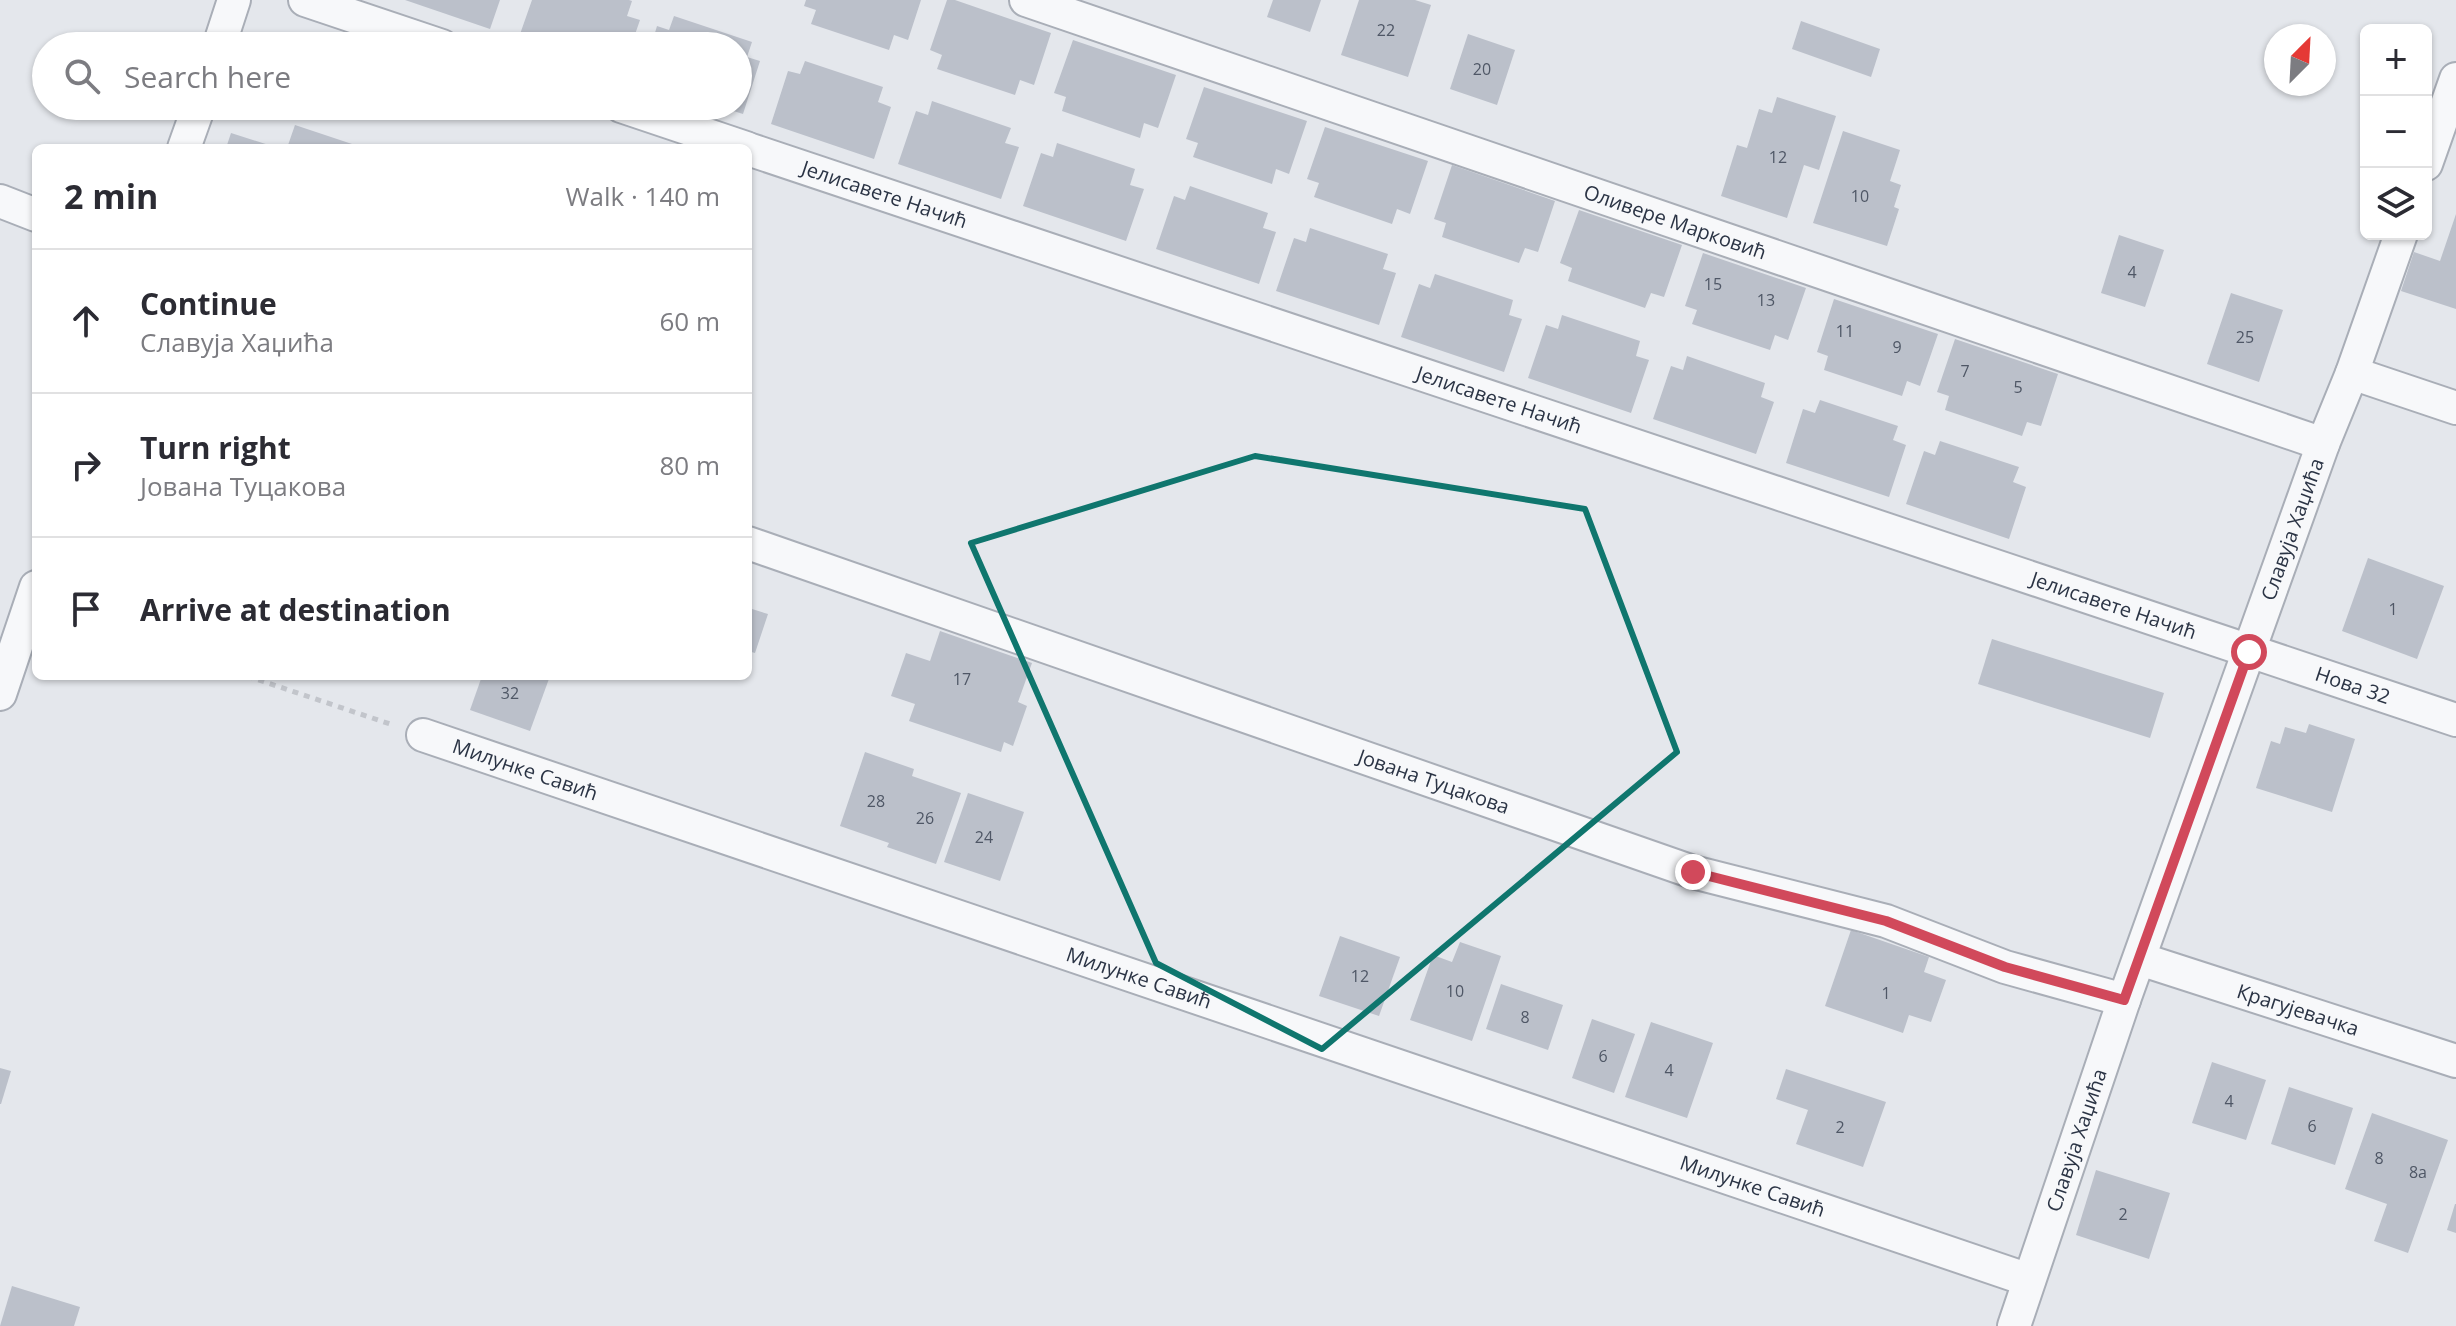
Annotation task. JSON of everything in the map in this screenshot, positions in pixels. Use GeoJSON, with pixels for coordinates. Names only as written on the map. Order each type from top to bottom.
{"type":"FeatureCollection","features":[{"type":"Feature","properties":{"kind":"street"},"geometry":{"type":"LineString","coordinates":[[224,32],[234,0]]}},
{"type":"Feature","properties":{"kind":"street"},"geometry":{"type":"LineString","coordinates":[[305,0],[400,32]]}},
{"type":"Feature","properties":{"kind":"street","name":"Оливере Марковић"},"geometry":{"type":"LineString","coordinates":[[1026,0],[2323,444]]}},
{"type":"Feature","properties":{"kind":"street"},"geometry":{"type":"LineString","coordinates":[[2432,154],[2448,127],[2456,79]]}},
{"type":"Feature","properties":{"kind":"street"},"geometry":{"type":"LineString","coordinates":[[185,144],[194,120]]}},
{"type":"Feature","properties":{"kind":"street","name":"Јелисавете Начић"},"geometry":{"type":"LineString","coordinates":[[663,120],[735,144]]}},
{"type":"Feature","properties":{"kind":"street","name":"Јелисавете Начић"},"geometry":{"type":"LineString","coordinates":[[752,150],[2249,652]]}},
{"type":"Feature","properties":{"kind":"street"},"geometry":{"type":"LineString","coordinates":[[0,201],[32,213]]}},
{"type":"Feature","properties":{"kind":"street","name":"Славуја Хаџића"},"geometry":{"type":"LineString","coordinates":[[2014,1326],[2124,1000],[2399,240]]}},
{"type":"Feature","properties":{"kind":"street"},"geometry":{"type":"LineString","coordinates":[[2352,373],[2456,408]]}},
{"type":"Feature","properties":{"kind":"street","name":"Јована Туцакова"},"geometry":{"type":"LineString","coordinates":[[752,544],[1693,872],[1886,921],[2005,967],[2124,1000]]}},
{"type":"Feature","properties":{"kind":"street"},"geometry":{"type":"LineString","coordinates":[[0,694],[32,599]]}},
{"type":"Feature","properties":{"kind":"street","name":"Нова 32"},"geometry":{"type":"LineString","coordinates":[[2249,652],[2456,720]]}},
{"type":"Feature","properties":{"kind":"street","name":"Милунке Савић"},"geometry":{"type":"LineString","coordinates":[[423,735],[2029,1280]]}},
{"type":"Feature","properties":{"kind":"street","name":"Крагујевачка"},"geometry":{"type":"LineString","coordinates":[[2140,959],[2456,1061]]}},
{"type":"Feature","properties":{"kind":"path"},"geometry":{"type":"LineString","coordinates":[[259,680],[423,735]]}},
{"type":"Feature","properties":{"kind":"highlighted area"},"geometry":{"type":"Polygon","coordinates":[[[1255,456],[1585,509],[1677,752],[1322,1049],[1156,963],[971,543],[1255,456]]]}},
{"type":"Feature","properties":{"kind":"building"},"geometry":{"type":"Polygon","coordinates":[[[405,0],[500,0],[490,29],[405,0]]]}},
{"type":"Feature","properties":{"kind":"building"},"geometry":{"type":"Polygon","coordinates":[[[532,0],[629,0],[632,1],[627,16],[640,20],[636,32],[521,32],[532,0]]]}},
{"type":"Feature","properties":{"kind":"building"},"geometry":{"type":"Polygon","coordinates":[[[806,0],[921,0],[908,40],[894,35],[889,50],[811,24],[816,10],[804,6],[806,0]]]}},
{"type":"Feature","properties":{"kind":"building"},"geometry":{"type":"Polygon","coordinates":[[[947,0],[955,0],[1051,33],[1034,85],[1020,80],[1015,95],[937,69],[942,55],[930,50],[947,0]]]}},
{"type":"Feature","properties":{"kind":"building"},"geometry":{"type":"Polygon","coordinates":[[[1273,0],[1321,0],[1310,32],[1267,17],[1273,0]]]}},
{"type":"Feature","properties":{"kind":"building"},"geometry":{"type":"Polygon","coordinates":[[[1359,0],[1415,0],[1431,5],[1408,77],[1341,55],[1359,0]]]}},
{"type":"Feature","properties":{"kind":"building"},"geometry":{"type":"Polygon","coordinates":[[[674,16],[722,32],[655,32],[657,26],[669,30],[674,16]]]}},
{"type":"Feature","properties":{"kind":"building"},"geometry":{"type":"Polygon","coordinates":[[[1801,21],[1880,49],[1871,77],[1792,49],[1801,21]]]}},
{"type":"Feature","properties":{"kind":"building"},"geometry":{"type":"Polygon","coordinates":[[[1468,34],[1515,50],[1497,105],[1450,89],[1468,34]]]}},
{"type":"Feature","properties":{"kind":"building"},"geometry":{"type":"Polygon","coordinates":[[[1073,40],[1176,75],[1158,128],[1144,123],[1140,138],[1062,111],[1066,97],[1054,93],[1073,40]]]}},
{"type":"Feature","properties":{"kind":"building"},"geometry":{"type":"Polygon","coordinates":[[[752,59],[760,61],[752,86],[752,59]]]}},
{"type":"Feature","properties":{"kind":"building"},"geometry":{"type":"Polygon","coordinates":[[[805,61],[883,87],[878,102],[891,107],[874,159],[771,124],[788,71],[800,74],[805,61]]]}},
{"type":"Feature","properties":{"kind":"building"},"geometry":{"type":"Polygon","coordinates":[[[1204,87],[1307,121],[1289,174],[1276,169],[1272,184],[1193,157],[1198,143],[1186,139],[1204,87]]]}},
{"type":"Feature","properties":{"kind":"building"},"geometry":{"type":"Polygon","coordinates":[[[1777,97],[1836,116],[1819,170],[1804,165],[1787,218],[1721,196],[1737,145],[1747,148],[1759,109],[1772,113],[1777,97]]]}},
{"type":"Feature","properties":{"kind":"building"},"geometry":{"type":"Polygon","coordinates":[[[932,101],[1011,128],[1005,143],[1019,147],[1001,199],[898,164],[916,111],[928,115],[932,101]]]}},
{"type":"Feature","properties":{"kind":"building"},"geometry":{"type":"Polygon","coordinates":[[[295,125],[352,144],[288,144],[295,125]]]}},
{"type":"Feature","properties":{"kind":"building"},"geometry":{"type":"Polygon","coordinates":[[[1325,127],[1428,161],[1410,214],[1397,209],[1392,224],[1314,197],[1319,183],[1307,179],[1325,127]]]}},
{"type":"Feature","properties":{"kind":"building"},"geometry":{"type":"Polygon","coordinates":[[[1843,131],[1900,150],[1890,181],[1901,185],[1894,207],[1899,209],[1887,246],[1813,223],[1843,131]]]}},
{"type":"Feature","properties":{"kind":"building"},"geometry":{"type":"Polygon","coordinates":[[[231,133],[266,144],[227,144],[231,133]]]}},
{"type":"Feature","properties":{"kind":"building"},"geometry":{"type":"Polygon","coordinates":[[[1057,143],[1135,169],[1130,185],[1144,189],[1126,241],[1023,206],[1041,153],[1053,157],[1057,143]]]}},
{"type":"Feature","properties":{"kind":"building"},"geometry":{"type":"Polygon","coordinates":[[[1452,165],[1555,201],[1538,252],[1525,248],[1519,263],[1442,237],[1446,223],[1434,219],[1452,165]]]}},
{"type":"Feature","properties":{"kind":"building"},"geometry":{"type":"Polygon","coordinates":[[[1190,186],[1268,213],[1263,228],[1276,232],[1259,284],[1156,249],[1174,196],[1185,200],[1190,186]]]}},
{"type":"Feature","properties":{"kind":"building"},"geometry":{"type":"Polygon","coordinates":[[[1579,210],[1682,245],[1664,297],[1651,293],[1645,308],[1568,281],[1572,268],[1560,263],[1579,210]]]}},
{"type":"Feature","properties":{"kind":"building"},"geometry":{"type":"Polygon","coordinates":[[[2456,214],[2456,309],[2401,291],[2414,252],[2440,261],[2456,214]]]}},
{"type":"Feature","properties":{"kind":"building"},"geometry":{"type":"Polygon","coordinates":[[[1310,228],[1388,254],[1383,269],[1396,273],[1379,325],[1276,291],[1294,238],[1306,242],[1310,228]]]}},
{"type":"Feature","properties":{"kind":"building"},"geometry":{"type":"Polygon","coordinates":[[[2119,235],[2164,250],[2145,307],[2101,293],[2119,235]]]}},
{"type":"Feature","properties":{"kind":"building"},"geometry":{"type":"Polygon","coordinates":[[[1703,253],[1806,288],[1788,340],[1775,335],[1770,350],[1692,324],[1697,310],[1685,306],[1703,253]]]}},
{"type":"Feature","properties":{"kind":"building"},"geometry":{"type":"Polygon","coordinates":[[[1435,274],[1513,300],[1509,315],[1522,319],[1504,372],[1401,337],[1419,284],[1430,288],[1435,274]]]}},
{"type":"Feature","properties":{"kind":"building"},"geometry":{"type":"Polygon","coordinates":[[[2231,293],[2283,310],[2259,382],[2207,364],[2231,293]]]}},
{"type":"Feature","properties":{"kind":"building"},"geometry":{"type":"Polygon","coordinates":[[[1834,299],[1938,334],[1920,386],[1907,381],[1902,396],[1824,370],[1828,356],[1817,352],[1834,299]]]}},
{"type":"Feature","properties":{"kind":"building"},"geometry":{"type":"Polygon","coordinates":[[[1562,315],[1640,341],[1636,356],[1649,360],[1631,413],[1528,378],[1546,325],[1558,329],[1562,315]]]}},
{"type":"Feature","properties":{"kind":"building"},"geometry":{"type":"Polygon","coordinates":[[[1955,339],[2058,374],[2041,426],[2027,422],[2022,436],[1945,410],[1949,396],[1937,392],[1955,339]]]}},
{"type":"Feature","properties":{"kind":"building"},"geometry":{"type":"Polygon","coordinates":[[[1687,356],[1765,383],[1761,397],[1774,402],[1756,454],[1653,419],[1671,366],[1683,370],[1687,356]]]}},
{"type":"Feature","properties":{"kind":"building"},"geometry":{"type":"Polygon","coordinates":[[[1820,400],[1898,426],[1893,440],[1906,445],[1889,497],[1786,463],[1803,409],[1815,413],[1820,400]]]}},
{"type":"Feature","properties":{"kind":"building"},"geometry":{"type":"Polygon","coordinates":[[[1940,441],[2019,467],[2013,482],[2026,487],[2009,539],[1906,504],[1924,451],[1935,455],[1940,441]]]}},
{"type":"Feature","properties":{"kind":"building"},"geometry":{"type":"Polygon","coordinates":[[[2368,558],[2444,586],[2417,659],[2342,631],[2368,558]]]}},
{"type":"Feature","properties":{"kind":"building"},"geometry":{"type":"Polygon","coordinates":[[[752,609],[768,614],[755,653],[752,652],[752,609]]]}},
{"type":"Feature","properties":{"kind":"building"},"geometry":{"type":"Polygon","coordinates":[[[940,631],[1032,663],[1018,702],[1027,706],[1013,746],[1004,742],[1001,752],[909,721],[915,704],[891,696],[906,653],[930,661],[940,631]]]}},
{"type":"Feature","properties":{"kind":"building"},"geometry":{"type":"Polygon","coordinates":[[[1992,639],[2164,693],[2150,738],[1978,684],[1992,639]]]}},
{"type":"Feature","properties":{"kind":"building"},"geometry":{"type":"Polygon","coordinates":[[[481,680],[549,680],[530,731],[470,710],[481,680]]]}},
{"type":"Feature","properties":{"kind":"building"},"geometry":{"type":"Polygon","coordinates":[[[2309,724],[2355,739],[2332,812],[2256,788],[2271,741],[2280,744],[2285,727],[2306,733],[2309,724]]]}},
{"type":"Feature","properties":{"kind":"building"},"geometry":{"type":"Polygon","coordinates":[[[865,752],[914,769],[912,776],[961,793],[936,864],[840,826],[865,752]]]}},
{"type":"Feature","properties":{"kind":"building"},"geometry":{"type":"Polygon","coordinates":[[[968,793],[1024,812],[1000,881],[944,862],[968,793]]]}},
{"type":"Feature","properties":{"kind":"building"},"geometry":{"type":"Polygon","coordinates":[[[1851,930],[1929,957],[1924,972],[1946,980],[1931,1022],[1909,1015],[1903,1033],[1825,1006],[1851,930]]]}},
{"type":"Feature","properties":{"kind":"building"},"geometry":{"type":"Polygon","coordinates":[[[1340,936],[1400,957],[1379,1016],[1319,996],[1340,936]]]}},
{"type":"Feature","properties":{"kind":"building"},"geometry":{"type":"Polygon","coordinates":[[[1460,942],[1501,956],[1472,1041],[1410,1020],[1433,955],[1452,962],[1460,942]]]}},
{"type":"Feature","properties":{"kind":"building"},"geometry":{"type":"Polygon","coordinates":[[[1501,984],[1563,1005],[1548,1050],[1486,1029],[1501,984]]]}},
{"type":"Feature","properties":{"kind":"building"},"geometry":{"type":"Polygon","coordinates":[[[1592,1019],[1635,1034],[1614,1093],[1572,1078],[1592,1019]]]}},
{"type":"Feature","properties":{"kind":"building"},"geometry":{"type":"Polygon","coordinates":[[[1651,1022],[1713,1043],[1687,1118],[1625,1097],[1651,1022]]]}},
{"type":"Feature","properties":{"kind":"building"},"geometry":{"type":"Polygon","coordinates":[[[2212,1062],[2266,1080],[2246,1140],[2192,1123],[2212,1062]]]}},
{"type":"Feature","properties":{"kind":"building"},"geometry":{"type":"Polygon","coordinates":[[[0,1068],[11,1071],[1,1104],[0,1104],[0,1068]]]}},
{"type":"Feature","properties":{"kind":"building"},"geometry":{"type":"Polygon","coordinates":[[[1786,1069],[1886,1102],[1863,1167],[1796,1144],[1808,1110],[1776,1099],[1786,1069]]]}},
{"type":"Feature","properties":{"kind":"building"},"geometry":{"type":"Polygon","coordinates":[[[2289,1087],[2353,1108],[2335,1165],[2271,1144],[2289,1087]]]}},
{"type":"Feature","properties":{"kind":"building"},"geometry":{"type":"Polygon","coordinates":[[[2372,1113],[2448,1140],[2408,1253],[2374,1241],[2387,1204],[2345,1189],[2372,1113]]]}},
{"type":"Feature","properties":{"kind":"building"},"geometry":{"type":"Polygon","coordinates":[[[2096,1170],[2170,1193],[2149,1259],[2076,1235],[2096,1170]]]}},
{"type":"Feature","properties":{"kind":"building"},"geometry":{"type":"Polygon","coordinates":[[[2456,1204],[2456,1233],[2447,1230],[2456,1204]]]}},
{"type":"Feature","properties":{"kind":"building"},"geometry":{"type":"Polygon","coordinates":[[[12,1286],[80,1307],[74,1326],[0,1326],[12,1286]]]}},
{"type":"Feature","properties":{"kind":"route"},"geometry":{"type":"LineString","coordinates":[[1693,872],[1886,921],[2005,967],[2124,1000],[2249,652]]}}]}
